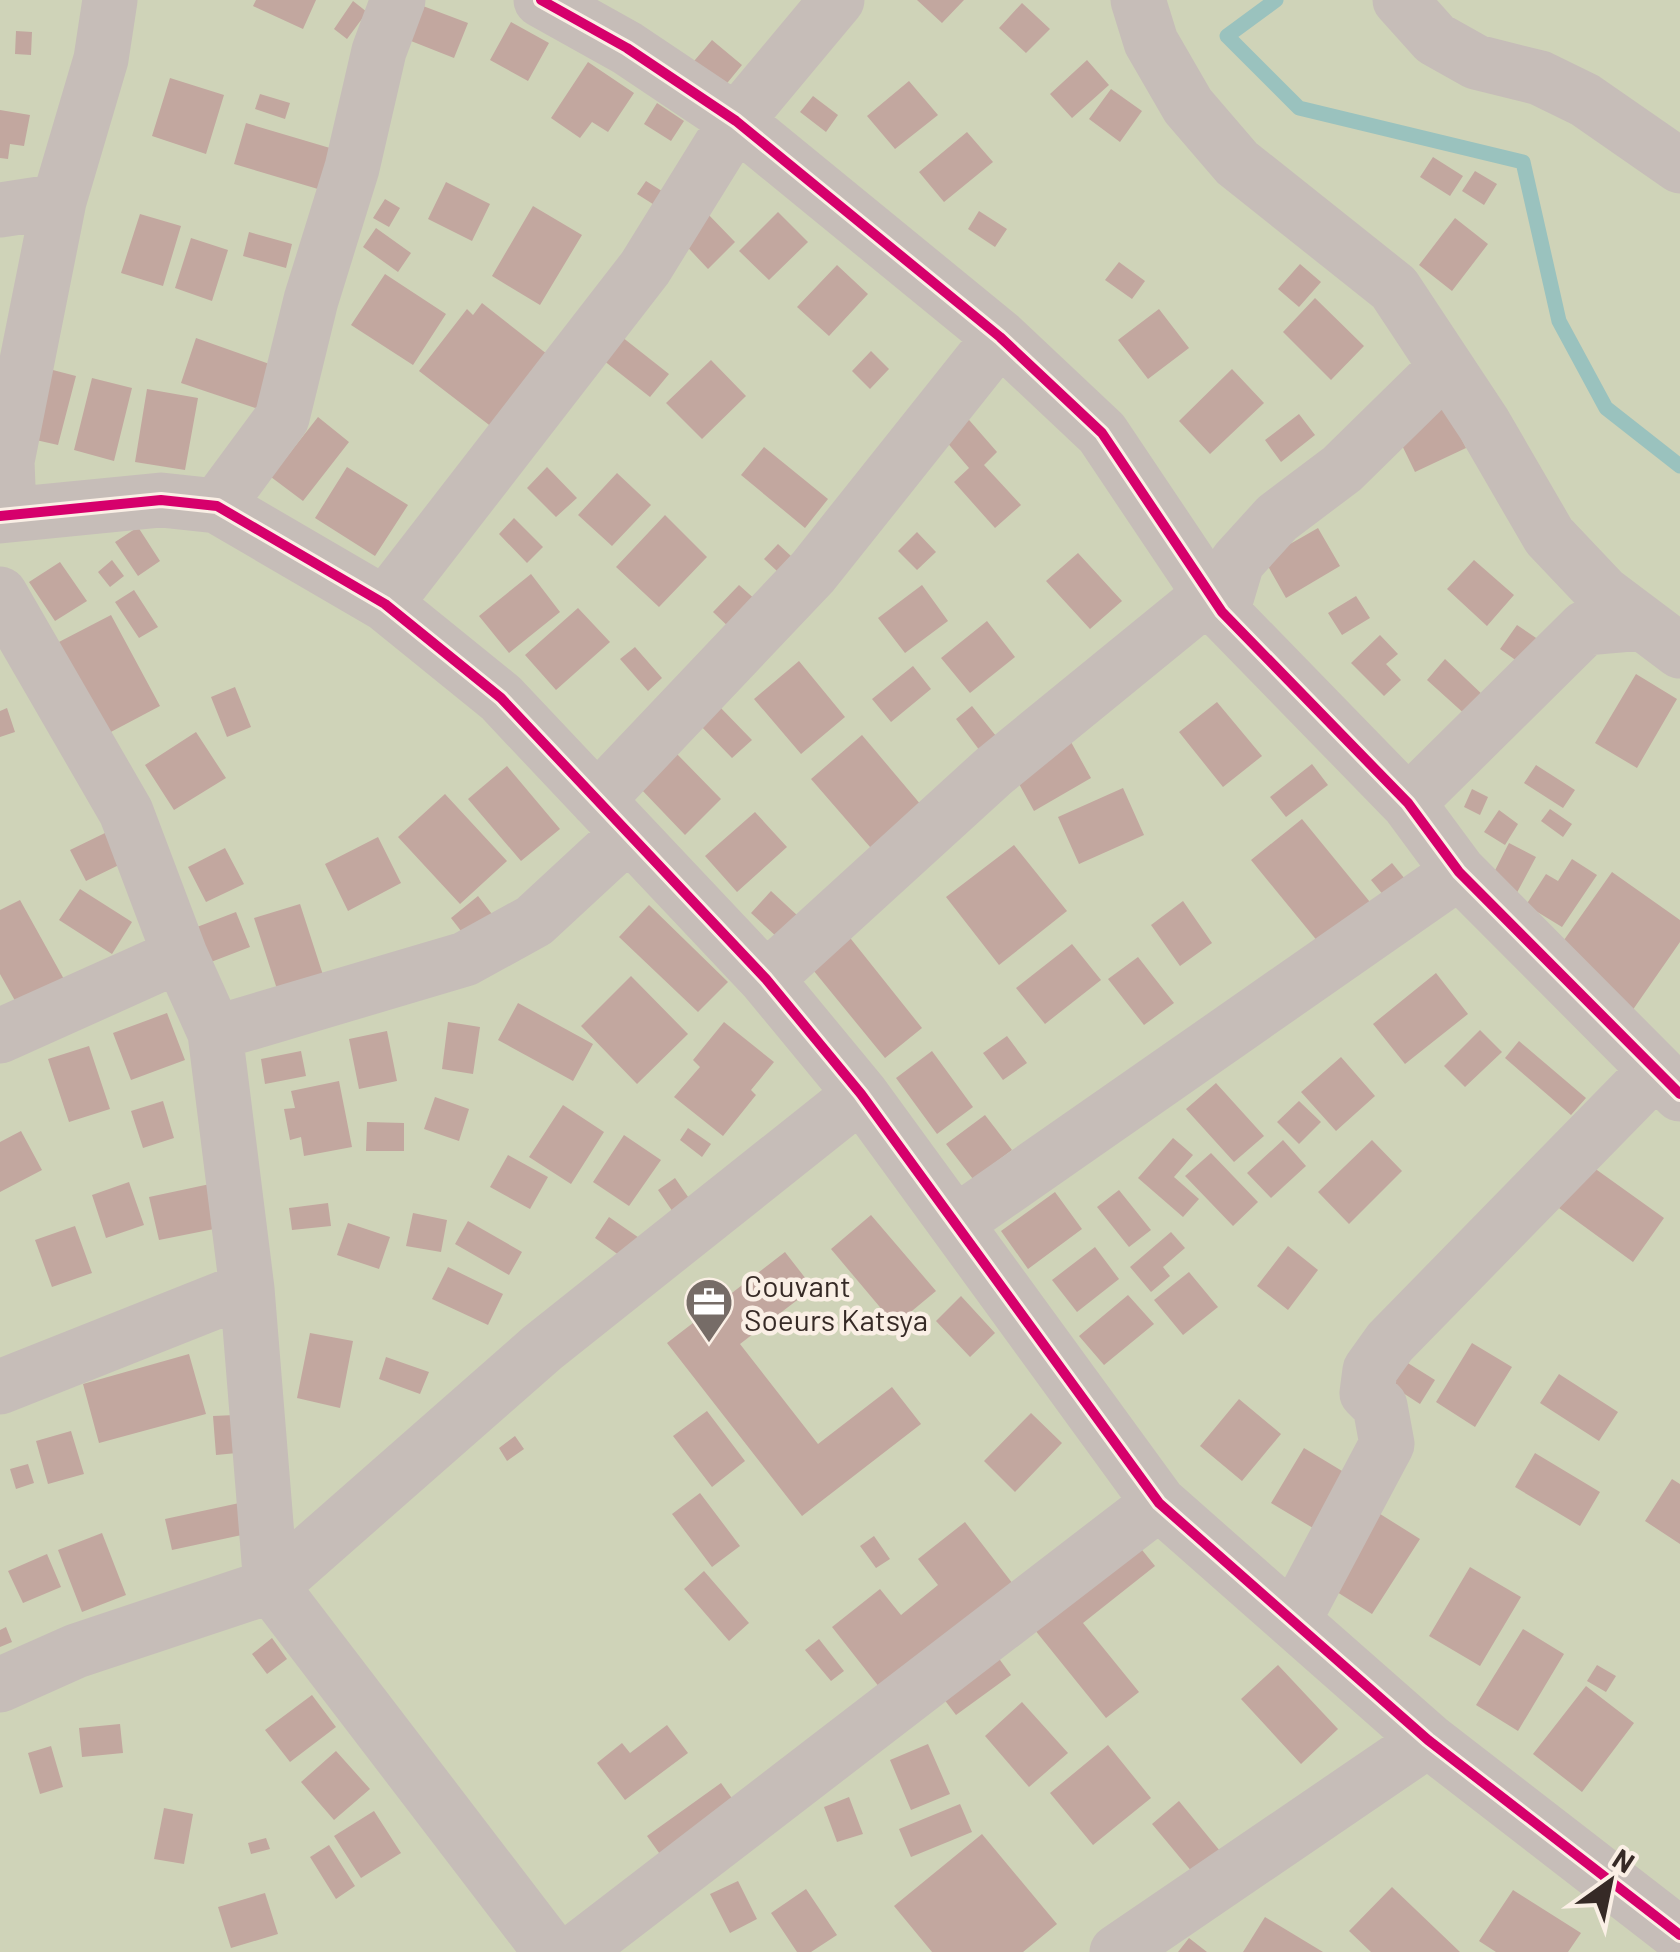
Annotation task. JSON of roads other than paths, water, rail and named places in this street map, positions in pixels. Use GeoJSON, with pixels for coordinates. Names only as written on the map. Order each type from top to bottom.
{"type":"FeatureCollection","features":[{"type":"Feature","properties":{"kind":"street"},"geometry":{"type":"LineString","coordinates":[[110,0],[101,59],[59,201],[7,461],[5,515],[161,500],[218,506],[385,604],[501,698],[766,979],[861,1094],[1160,1503],[1428,1740],[1664,1925]]}},
{"type":"Feature","properties":{"kind":"street"},"geometry":{"type":"LineString","coordinates":[[218,506],[282,418],[311,300],[352,168],[379,51],[398,0]]}},
{"type":"Feature","properties":{"kind":"street"},"geometry":{"type":"LineString","coordinates":[[540,0],[627,48],[736,121],[1000,337],[1102,433],[1217,602],[1408,803],[1458,872],[1667,1083],[1390,1342],[1370,1370],[1368,1393],[1380,1406],[1387,1444],[1293,1621]]}},
{"type":"Feature","properties":{"kind":"street"},"geometry":{"type":"LineString","coordinates":[[385,604],[646,268],[736,121],[837,0]]}},
{"type":"Feature","properties":{"kind":"street"},"geometry":{"type":"LineString","coordinates":[[1138,0],[1151,42],[1188,106],[1238,163],[1394,288],[1549,536],[1603,594],[1661,638]]}},
{"type":"Feature","properties":{"kind":"street"},"geometry":{"type":"LineString","coordinates":[[1400,0],[1435,39],[1476,62],[1540,78],[1585,100],[1680,166]]}},
{"type":"Feature","properties":{"kind":"street"},"geometry":{"type":"LineString","coordinates":[[0,210],[59,201]]}},
{"type":"Feature","properties":{"kind":"street"},"geometry":{"type":"LineString","coordinates":[[215,1034],[466,959],[534,921],[612,817],[1000,337]]}},
{"type":"Feature","properties":{"kind":"street"},"geometry":{"type":"LineString","coordinates":[[766,979],[994,771],[1217,602],[1237,562],[1277,518],[1342,468],[1446,367]]}},
{"type":"Feature","properties":{"kind":"street"},"geometry":{"type":"LineString","coordinates":[[0,594],[126,812],[180,955],[215,1034],[246,1288],[271,1586],[551,1952]]}},
{"type":"Feature","properties":{"kind":"street"},"geometry":{"type":"LineString","coordinates":[[1408,803],[1585,628],[1661,638]]}},
{"type":"Feature","properties":{"kind":"street"},"geometry":{"type":"LineString","coordinates":[[956,1222],[1458,872]]}},
{"type":"Feature","properties":{"kind":"street"},"geometry":{"type":"LineString","coordinates":[[0,1036],[180,955]]}},
{"type":"Feature","properties":{"kind":"street"},"geometry":{"type":"LineString","coordinates":[[0,1685],[76,1651],[271,1586],[542,1348],[861,1094]]}},
{"type":"Feature","properties":{"kind":"street"},"geometry":{"type":"LineString","coordinates":[[0,1387],[246,1288]]}},
{"type":"Feature","properties":{"kind":"street"},"geometry":{"type":"LineString","coordinates":[[575,1952],[1160,1503]]}},
{"type":"Feature","properties":{"kind":"street"},"geometry":{"type":"LineString","coordinates":[[1117,1952],[1428,1740]]}},
{"type":"Feature","properties":{"kind":"waterway"},"geometry":{"type":"LineString","coordinates":[[1276,0],[1227,36],[1299,108],[1523,162],[1559,321],[1606,408],[1680,466]]}},
{"type":"Feature","properties":{"kind":"place","name":"Couvant Soeurs Katsya"},"geometry":{"type":"Point","coordinates":[709,1344]}}]}
